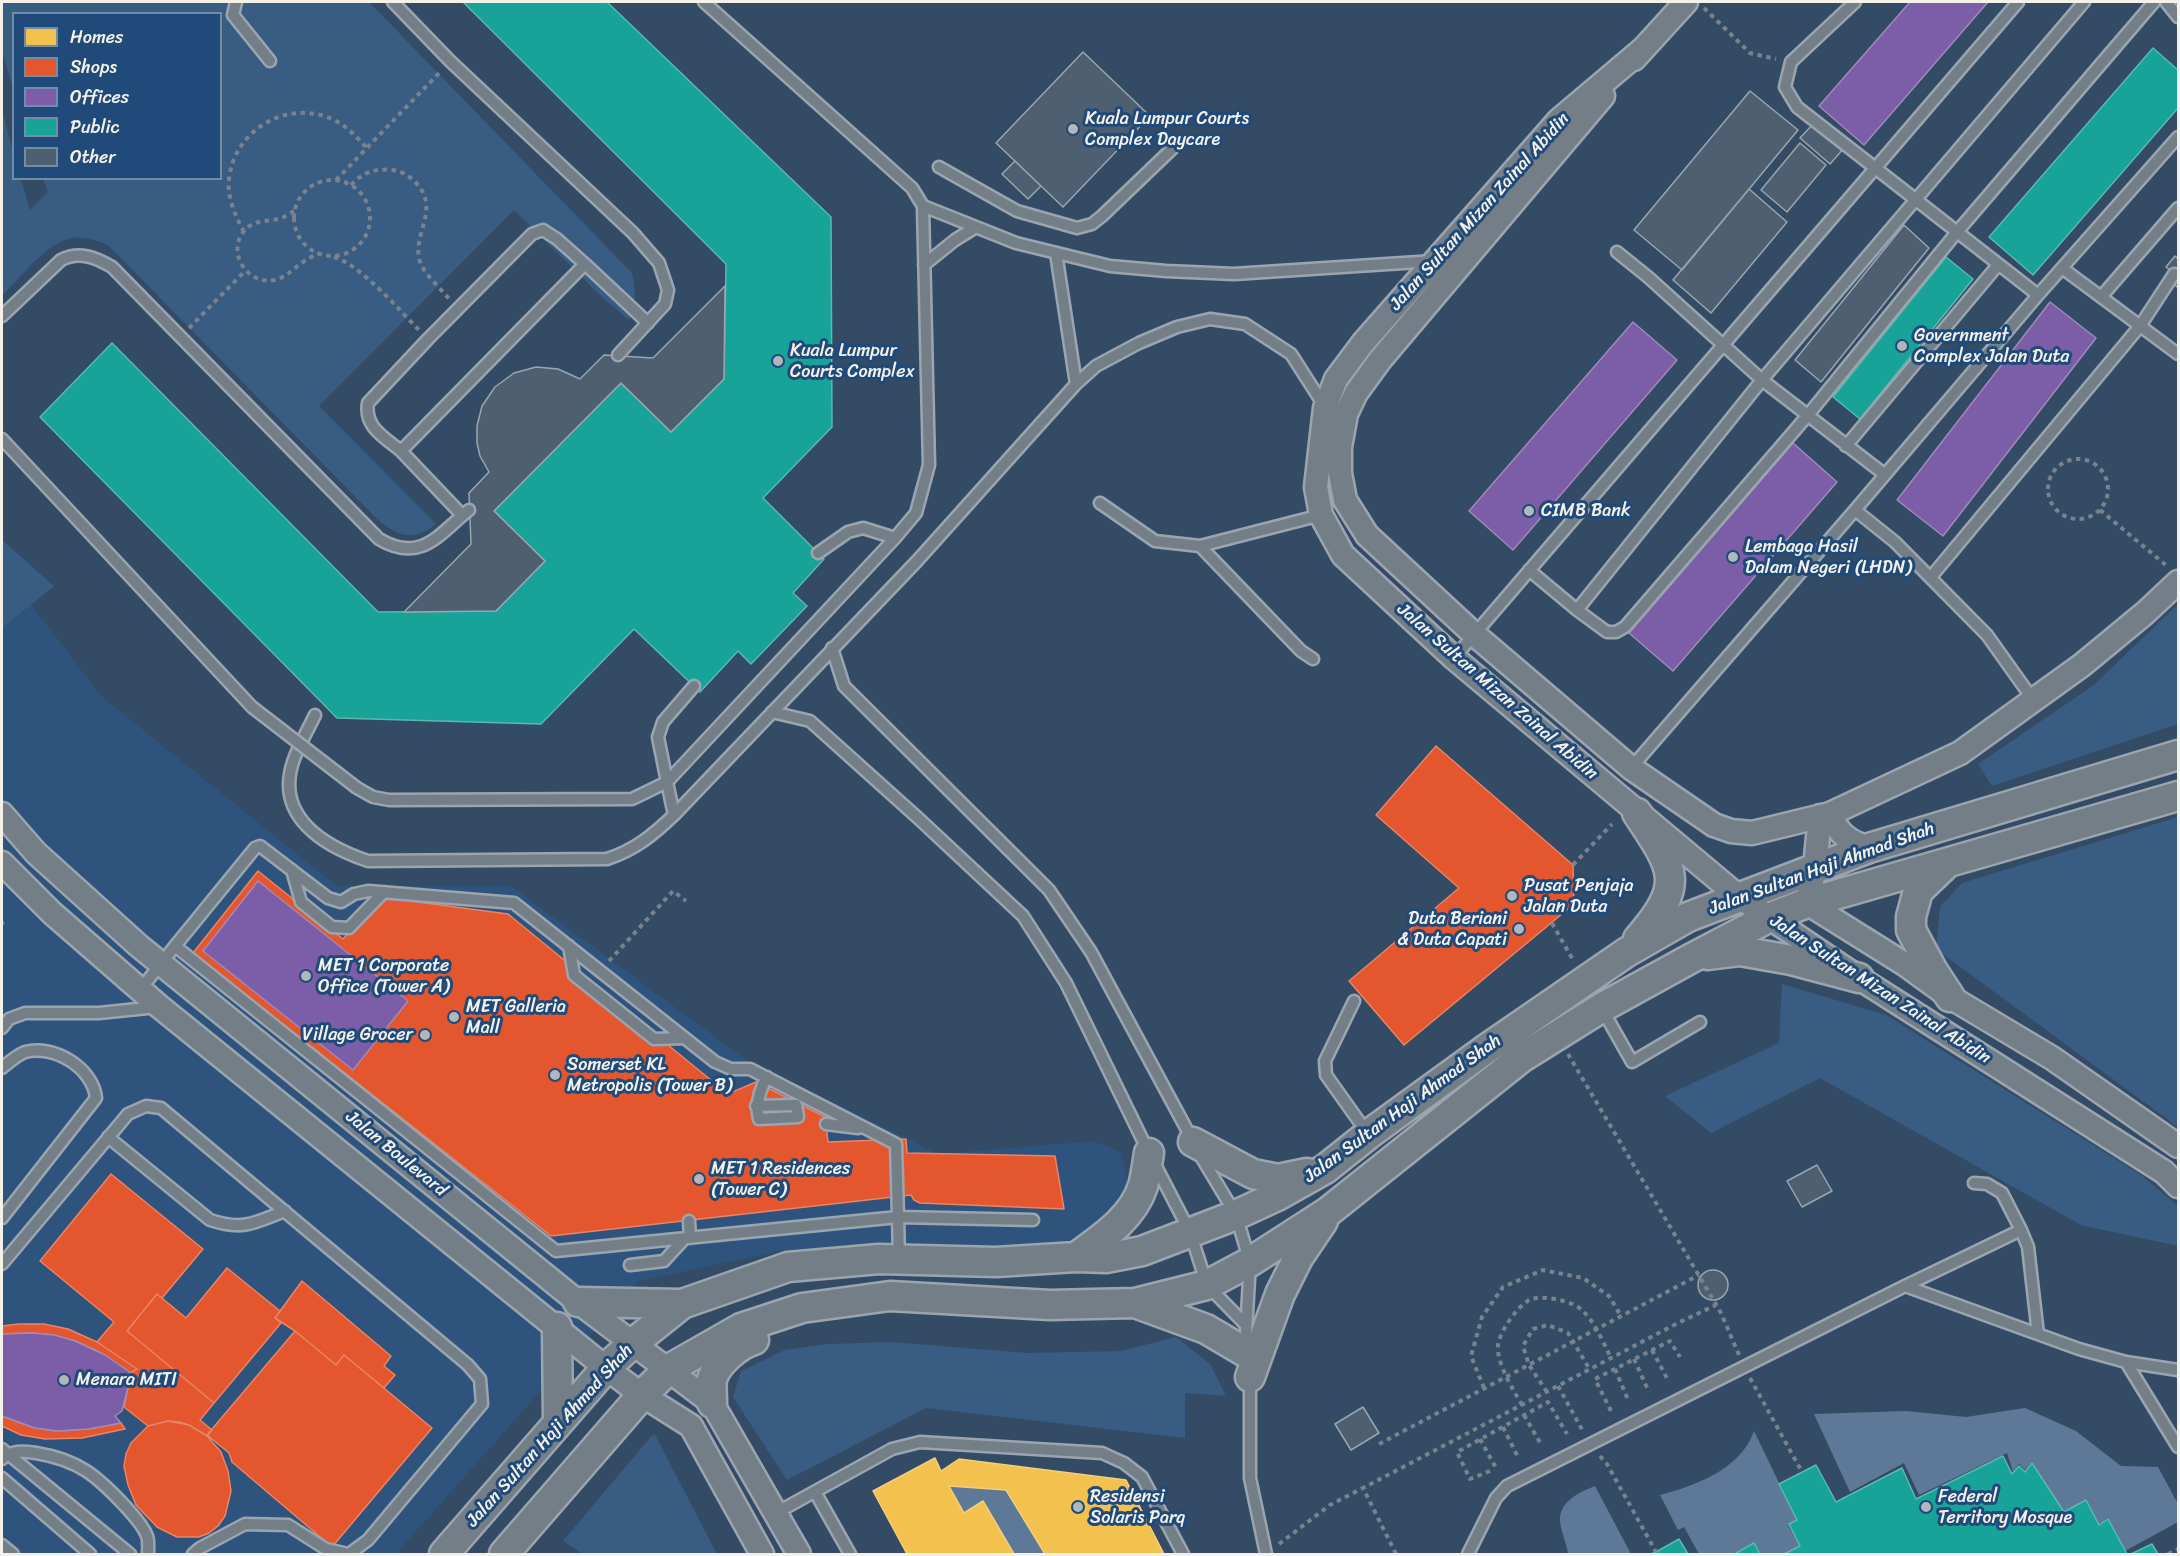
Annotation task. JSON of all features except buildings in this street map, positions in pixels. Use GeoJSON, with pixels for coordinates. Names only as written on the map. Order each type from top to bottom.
{"type":"FeatureCollection","features":[{"type":"Feature","properties":{"kind":"street","name":"Jalan Sultan Mizan Zainal Abidin"},"geometry":{"type":"LineString","coordinates":[[1686,2],[1643,49],[1380,360],[1356,393],[1346,414],[1340,447],[1340,473],[1346,500],[1367,535],[1475,635],[1631,768],[1714,825],[1731,831],[1752,833],[1826,815],[1960,753],[2082,665],[2145,613],[2178,582]]}},
{"type":"Feature","properties":{"kind":"street","name":"Jalan Sultan Mizan Zainal Abidin"},"geometry":{"type":"LineString","coordinates":[[1643,49],[1559,120],[1363,343],[1336,379],[1325,408],[1316,487],[1322,515],[1343,555],[1625,818],[1858,978],[2164,1172],[2178,1186]]}},
{"type":"Feature","properties":{"kind":"street","name":"Jalan Sultan Haji Ahmad Shah"},"geometry":{"type":"LineString","coordinates":[[444,1554],[606,1368],[632,1344],[682,1305],[788,1267],[879,1259],[996,1262],[1076,1257],[1106,1258],[1142,1251],[1236,1215],[1277,1196],[1325,1169],[1368,1134],[1627,952],[1688,917],[1869,848],[2178,755]]}},
{"type":"Feature","properties":{"kind":"street","name":"Jalan Sultan Haji Ahmad Shah"},"geometry":{"type":"LineString","coordinates":[[504,1554],[642,1395],[669,1369],[741,1328],[802,1308],[890,1296],[1050,1305],[1135,1303],[1207,1285],[1250,1262],[1329,1211],[1521,1058],[1601,1008],[1768,918],[1807,903],[2178,796]]}},
{"type":"Feature","properties":{"kind":"street","name":"Jalan Boulevard"},"geometry":{"type":"LineString","coordinates":[[2,814],[36,853],[161,964],[578,1302],[712,1403]]}},
{"type":"Feature","properties":{"kind":"street","name":"Jalan Sultan Mizan Zainal Abidin"},"geometry":{"type":"LineString","coordinates":[[1826,815],[1807,903],[1906,965],[1950,997],[2052,1058],[2178,1146]]}},
{"type":"Feature","properties":{"kind":"street"},"geometry":{"type":"LineString","coordinates":[[1826,815],[1844,837],[1855,844],[1869,848]]}},
{"type":"Feature","properties":{"kind":"street"},"geometry":{"type":"LineString","coordinates":[[1625,818],[1668,861],[1671,876],[1667,896],[1660,913],[1627,952]]}},
{"type":"Feature","properties":{"kind":"street","name":"Jalan Boulevard"},"geometry":{"type":"LineString","coordinates":[[2,863],[52,913],[160,1007],[606,1368],[642,1395],[691,1426],[762,1554]]}},
{"type":"Feature","properties":{"kind":"street"},"geometry":{"type":"LineString","coordinates":[[1946,864],[1918,891],[1911,917],[1911,930],[1950,997]]}},
{"type":"Feature","properties":{"kind":"street"},"geometry":{"type":"LineString","coordinates":[[1690,959],[1740,951],[1791,960],[1858,978]]}},
{"type":"Feature","properties":{"kind":"street"},"geometry":{"type":"LineString","coordinates":[[1193,1142],[1253,1174],[1278,1179],[1325,1169]]}},
{"type":"Feature","properties":{"kind":"street"},"geometry":{"type":"LineString","coordinates":[[1076,1257],[1113,1230],[1132,1208],[1143,1186],[1149,1153]]}},
{"type":"Feature","properties":{"kind":"street"},"geometry":{"type":"LineString","coordinates":[[1135,1303],[1206,1329],[1247,1351],[1298,1258],[1329,1211]]}},
{"type":"Feature","properties":{"kind":"street"},"geometry":{"type":"LineString","coordinates":[[799,1554],[712,1403],[712,1379],[721,1363],[746,1342],[808,1323],[885,1317],[955,1300]]}},
{"type":"Feature","properties":{"kind":"street"},"geometry":{"type":"LineString","coordinates":[[578,1302],[682,1305]]}},
{"type":"Feature","properties":{"kind":"street"},"geometry":{"type":"LineString","coordinates":[[557,1327],[558,1424]]}},
{"type":"Feature","properties":{"kind":"lane"},"geometry":{"type":"LineString","coordinates":[[236,2],[233,15],[270,62]]}},
{"type":"Feature","properties":{"kind":"lane"},"geometry":{"type":"LineString","coordinates":[[393,2],[450,61],[633,233],[659,263],[668,290],[665,304],[618,355]]}},
{"type":"Feature","properties":{"kind":"lane"},"geometry":{"type":"LineString","coordinates":[[2,439],[252,707],[357,788],[373,797],[389,800],[632,799],[667,782],[916,513],[928,465],[923,206],[912,188],[704,2]]}},
{"type":"Feature","properties":{"kind":"lane"},"geometry":{"type":"LineString","coordinates":[[1855,2],[1791,62],[1785,87],[1797,107],[2038,295]]}},
{"type":"Feature","properties":{"kind":"lane"},"geometry":{"type":"LineString","coordinates":[[1454,658],[2018,2]]}},
{"type":"Feature","properties":{"kind":"lane"},"geometry":{"type":"LineString","coordinates":[[1577,610],[1762,380],[2084,2]]}},
{"type":"Feature","properties":{"kind":"lane"},"geometry":{"type":"LineString","coordinates":[[1529,570],[1607,632],[1616,632],[1625,627],[1808,415],[1957,231],[2154,2]]}},
{"type":"Feature","properties":{"kind":"lane"},"geometry":{"type":"LineString","coordinates":[[2166,2],[2178,16]]}},
{"type":"Feature","properties":{"kind":"lane"},"geometry":{"type":"LineString","coordinates":[[1631,768],[2038,295],[2178,137]]}},
{"type":"Feature","properties":{"kind":"lane"},"geometry":{"type":"LineString","coordinates":[[939,167],[1017,211],[1077,228],[1092,224],[1102,216],[1173,148]]}},
{"type":"Feature","properties":{"kind":"lane"},"geometry":{"type":"LineString","coordinates":[[923,206],[1016,243],[1110,266],[1166,272],[1234,274],[1437,260]]}},
{"type":"Feature","properties":{"kind":"lane"},"geometry":{"type":"LineString","coordinates":[[2101,297],[2177,212]]}},
{"type":"Feature","properties":{"kind":"lane"},"geometry":{"type":"LineString","coordinates":[[924,265],[976,226]]}},
{"type":"Feature","properties":{"kind":"lane"},"geometry":{"type":"LineString","coordinates":[[2,316],[61,260],[72,254],[83,255],[112,267],[379,539],[399,548],[424,547],[435,541],[466,513],[401,451],[372,427],[366,414],[368,403],[532,234],[543,230],[557,239],[648,323]]}},
{"type":"Feature","properties":{"kind":"lane"},"geometry":{"type":"LineString","coordinates":[[1617,252],[1762,380],[1884,474]]}},
{"type":"Feature","properties":{"kind":"lane"},"geometry":{"type":"LineString","coordinates":[[1056,253],[1076,384]]}},
{"type":"Feature","properties":{"kind":"lane"},"geometry":{"type":"LineString","coordinates":[[401,451],[585,264]]}},
{"type":"Feature","properties":{"kind":"lane"},"geometry":{"type":"LineString","coordinates":[[1846,446],[1998,265]]}},
{"type":"Feature","properties":{"kind":"lane"},"geometry":{"type":"LineString","coordinates":[[2062,268],[2178,354]]}},
{"type":"Feature","properties":{"kind":"lane"},"geometry":{"type":"LineString","coordinates":[[1931,577],[2140,326],[2174,274]]}},
{"type":"Feature","properties":{"kind":"lane"},"geometry":{"type":"LineString","coordinates":[[315,715],[293,762],[289,783],[291,804],[303,822],[315,833],[349,855],[368,861],[607,859],[628,852],[674,815],[917,561],[1076,384],[1096,366],[1139,343],[1177,327],[1210,319],[1245,324],[1291,354],[1325,408]]}},
{"type":"Feature","properties":{"kind":"lane"},"geometry":{"type":"LineString","coordinates":[[1100,503],[1155,541],[1200,546],[1322,515]]}},
{"type":"Feature","properties":{"kind":"lane"},"geometry":{"type":"LineString","coordinates":[[1855,510],[1895,542],[1987,635],[2034,700]]}},
{"type":"Feature","properties":{"kind":"lane"},"geometry":{"type":"LineString","coordinates":[[818,553],[848,532],[863,528],[895,538]]}},
{"type":"Feature","properties":{"kind":"lane"},"geometry":{"type":"LineString","coordinates":[[1200,546],[1301,651],[1313,659]]}},
{"type":"Feature","properties":{"kind":"lane"},"geometry":{"type":"LineString","coordinates":[[832,648],[844,686],[1049,890],[1091,952],[1193,1142],[1236,1215],[1250,1262],[1247,1351],[1250,1478],[1270,1551]]}},
{"type":"Feature","properties":{"kind":"lane"},"geometry":{"type":"LineString","coordinates":[[674,815],[658,737],[663,722],[694,686]]}},
{"type":"Feature","properties":{"kind":"lane"},"geometry":{"type":"LineString","coordinates":[[772,712],[810,721],[1023,916],[1066,983],[1190,1232],[1207,1285],[1247,1351]]}},
{"type":"Feature","properties":{"kind":"lane"},"geometry":{"type":"LineString","coordinates":[[140,990],[255,848],[260,846],[328,898],[341,902],[354,894],[368,891],[514,903],[715,1062],[731,1069],[750,1069],[896,1144],[899,1260]]}},
{"type":"Feature","properties":{"kind":"lane"},"geometry":{"type":"LineString","coordinates":[[292,870],[301,902],[332,927],[349,928],[387,892]]}},
{"type":"Feature","properties":{"kind":"lane"},"geometry":{"type":"LineString","coordinates":[[387,892],[412,902]]}},
{"type":"Feature","properties":{"kind":"lane"},"geometry":{"type":"LineString","coordinates":[[175,946],[556,1251],[898,1217],[1033,1220]]}},
{"type":"Feature","properties":{"kind":"lane"},"geometry":{"type":"LineString","coordinates":[[569,946],[574,975],[654,1039],[685,1038]]}},
{"type":"Feature","properties":{"kind":"lane"},"geometry":{"type":"LineString","coordinates":[[1354,1001],[1325,1061],[1325,1068],[1326,1075],[1368,1134]]}},
{"type":"Feature","properties":{"kind":"lane"},"geometry":{"type":"LineString","coordinates":[[2,1028],[9,1019],[26,1013],[99,1013],[160,1007]]}},
{"type":"Feature","properties":{"kind":"lane"},"geometry":{"type":"LineString","coordinates":[[1601,1008],[1632,1062],[1701,1022]]}},
{"type":"Feature","properties":{"kind":"lane"},"geometry":{"type":"LineString","coordinates":[[2,1068],[23,1053],[42,1050],[63,1057],[83,1070],[95,1088],[96,1098],[2,1218]]}},
{"type":"Feature","properties":{"kind":"lane"},"geometry":{"type":"LineString","coordinates":[[756,1106],[766,1077]]}},
{"type":"Feature","properties":{"kind":"lane"},"geometry":{"type":"LineString","coordinates":[[2,1264],[128,1114],[146,1106],[161,1108],[468,1365],[480,1379],[482,1404],[368,1540],[349,1554],[326,1549],[288,1526],[245,1524],[193,1554]]}},
{"type":"Feature","properties":{"kind":"lane"},"geometry":{"type":"LineString","coordinates":[[826,1124],[867,1129]]}},
{"type":"Feature","properties":{"kind":"lane"},"geometry":{"type":"LineString","coordinates":[[108,1137],[210,1220],[228,1226],[250,1224],[285,1211]]}},
{"type":"Feature","properties":{"kind":"lane"},"geometry":{"type":"LineString","coordinates":[[1974,1183],[1987,1184],[2002,1193],[2021,1230],[2028,1247],[2038,1334]]}},
{"type":"Feature","properties":{"kind":"lane"},"geometry":{"type":"LineString","coordinates":[[630,1264],[664,1261],[687,1238],[689,1221]]}},
{"type":"Feature","properties":{"kind":"lane"},"geometry":{"type":"LineString","coordinates":[[1468,1554],[1496,1498],[1507,1486],[2021,1230]]}},
{"type":"Feature","properties":{"kind":"lane"},"geometry":{"type":"LineString","coordinates":[[1905,1286],[2079,1348],[2126,1362],[2178,1370]]}},
{"type":"Feature","properties":{"kind":"lane"},"geometry":{"type":"LineString","coordinates":[[2126,1362],[2173,1426],[2178,1447]]}},
{"type":"Feature","properties":{"kind":"lane"},"geometry":{"type":"LineString","coordinates":[[776,1513],[892,1449],[920,1442],[1102,1453],[1124,1463],[1142,1477],[1182,1554]]}},
{"type":"Feature","properties":{"kind":"lane"},"geometry":{"type":"LineString","coordinates":[[3,1454],[21,1451],[51,1456],[80,1466],[102,1481],[138,1520],[148,1537],[148,1554]]}},
{"type":"Feature","properties":{"kind":"lane"},"geometry":{"type":"LineString","coordinates":[[3,1454],[28,1469],[130,1554]]}},
{"type":"Feature","properties":{"kind":"lane"},"geometry":{"type":"LineString","coordinates":[[2,1478],[90,1554]]}},
{"type":"Feature","properties":{"kind":"lane"},"geometry":{"type":"LineString","coordinates":[[815,1492],[850,1554]]}},
{"type":"Feature","properties":{"kind":"lane"},"geometry":{"type":"LineString","coordinates":[[2,1545],[13,1554]]}},
{"type":"Feature","properties":{"kind":"path"},"geometry":{"type":"LineString","coordinates":[[1697,2],[1750,53],[1791,62]]}},
{"type":"Feature","properties":{"kind":"path"},"geometry":{"type":"LineString","coordinates":[[335,181],[450,61]]}},
{"type":"Feature","properties":{"kind":"path"},"geometry":{"type":"LineString","coordinates":[[244,232],[230,199],[230,172],[237,151],[244,140],[264,123],[292,113],[309,112],[345,126],[367,148]]}},
{"type":"Feature","properties":{"kind":"path"},"geometry":{"type":"LineString","coordinates":[[351,185],[367,172],[381,169],[396,170],[408,175],[419,187],[427,209],[419,244],[420,261],[458,308]]}},
{"type":"Feature","properties":{"kind":"path"},"geometry":{"type":"LineString","coordinates":[[319,254],[302,262],[277,280],[262,280],[245,270],[239,261],[237,252],[238,242],[244,232],[260,221],[283,218],[294,210],[305,191],[316,183],[335,181],[351,185],[363,196],[367,205],[368,228],[357,246],[348,253],[327,256]]}},
{"type":"Feature","properties":{"kind":"path"},"geometry":{"type":"LineString","coordinates":[[294,210],[294,224],[299,238],[306,247],[353,267],[428,339]]}},
{"type":"Feature","properties":{"kind":"path"},"geometry":{"type":"LineString","coordinates":[[180,337],[245,270]]}},
{"type":"Feature","properties":{"kind":"path"},"geometry":{"type":"LineString","coordinates":[[2073,460],[2091,462],[2099,468],[2104,475],[2108,493],[2100,510],[2092,516],[2071,519],[2054,508],[2049,498],[2048,488],[2050,478],[2056,469],[2073,460]]}},
{"type":"Feature","properties":{"kind":"path"},"geometry":{"type":"LineString","coordinates":[[2100,510],[2158,557]]}},
{"type":"Feature","properties":{"kind":"path"},"geometry":{"type":"LineString","coordinates":[[1573,865],[1625,818]]}},
{"type":"Feature","properties":{"kind":"path"},"geometry":{"type":"LineString","coordinates":[[600,970],[673,891],[686,901]]}},
{"type":"Feature","properties":{"kind":"path"},"geometry":{"type":"LineString","coordinates":[[1552,923],[1576,966]]}},
{"type":"Feature","properties":{"kind":"path"},"geometry":{"type":"LineString","coordinates":[[1568,1054],[1716,1305],[1744,1367],[1802,1472]]}},
{"type":"Feature","properties":{"kind":"path"},"geometry":{"type":"LineString","coordinates":[[1484,1388],[1471,1356],[1482,1317],[1503,1287],[1543,1270],[1584,1278],[1609,1296],[1621,1317]]}},
{"type":"Feature","properties":{"kind":"path"},"geometry":{"type":"LineString","coordinates":[[1379,1444],[1699,1275]]}},
{"type":"Feature","properties":{"kind":"path"},"geometry":{"type":"LineString","coordinates":[[1522,1405],[1505,1377],[1498,1346],[1509,1319],[1530,1300],[1555,1298],[1581,1309],[1596,1329],[1611,1358]]}},
{"type":"Feature","properties":{"kind":"path"},"geometry":{"type":"LineString","coordinates":[[1270,1551],[1330,1505],[1716,1305]]}},
{"type":"Feature","properties":{"kind":"path"},"geometry":{"type":"LineString","coordinates":[[1547,1392],[1529,1365],[1523,1346],[1533,1329],[1548,1325],[1568,1333],[1590,1370]]}},
{"type":"Feature","properties":{"kind":"path"},"geometry":{"type":"LineString","coordinates":[[1611,1411],[1595,1379],[1670,1341],[1680,1357]]}},
{"type":"Feature","properties":{"kind":"path"},"geometry":{"type":"LineString","coordinates":[[1652,1350],[1669,1382]]}},
{"type":"Feature","properties":{"kind":"path"},"geometry":{"type":"LineString","coordinates":[[1634,1359],[1649,1392]]}},
{"type":"Feature","properties":{"kind":"path"},"geometry":{"type":"LineString","coordinates":[[1615,1369],[1629,1402]]}},
{"type":"Feature","properties":{"kind":"path"},"geometry":{"type":"LineString","coordinates":[[1558,1386],[1590,1445],[1607,1464],[1656,1552]]}},
{"type":"Feature","properties":{"kind":"path"},"geometry":{"type":"LineString","coordinates":[[1490,1471],[1470,1479],[1456,1452],[1548,1402],[1567,1434]]}},
{"type":"Feature","properties":{"kind":"path"},"geometry":{"type":"LineString","coordinates":[[1524,1415],[1542,1446]]}},
{"type":"Feature","properties":{"kind":"path"},"geometry":{"type":"LineString","coordinates":[[1503,1427],[1518,1457]]}},
{"type":"Feature","properties":{"kind":"path"},"geometry":{"type":"LineString","coordinates":[[1480,1439],[1496,1468]]}},
{"type":"Feature","properties":{"kind":"path"},"geometry":{"type":"LineString","coordinates":[[1363,1488],[1396,1554]]}},
{"type":"Feature","properties":{"kind":"path"},"geometry":{"type":"LineString","coordinates":[[2168,1554],[2178,1549]]}},
{"type":"Feature","properties":{"kind":"shaded area"},"geometry":{"type":"Polygon","coordinates":[[[2,2],[369,2],[632,273],[635,296],[629,320],[603,298],[514,210],[319,406],[436,524],[413,535],[392,530],[377,519],[108,245],[82,238],[63,241],[53,246],[34,262],[2,296],[2,109],[12,148],[12,180],[21,180],[30,210],[48,192],[43,180],[222,180],[222,12],[12,12],[12,85],[2,51],[2,2]]]}},
{"type":"Feature","properties":{"kind":"shaded area"},"geometry":{"type":"Polygon","coordinates":[[[2,540],[54,586],[2,628],[2,540]]]}},
{"type":"Feature","properties":{"kind":"shaded area"},"geometry":{"type":"Polygon","coordinates":[[[2,567],[102,697],[337,886],[511,886],[745,1059],[938,1154],[1094,1141],[1121,1152],[1128,1183],[1104,1217],[1070,1248],[786,1250],[638,1281],[396,1554],[2,1554],[2,567]]]}},
{"type":"Feature","properties":{"kind":"shaded area"},"geometry":{"type":"Polygon","coordinates":[[[2178,604],[2178,724],[1992,786],[1978,764],[2094,685],[2178,604]]]}},
{"type":"Feature","properties":{"kind":"shaded area"},"geometry":{"type":"Polygon","coordinates":[[[2178,817],[2178,1127],[1936,949],[1940,907],[1962,883],[2178,817]]]}},
{"type":"Feature","properties":{"kind":"shaded area"},"geometry":{"type":"Polygon","coordinates":[[[1782,984],[1886,1015],[2141,1175],[2178,1206],[2178,1246],[2081,1225],[1820,1078],[1711,1133],[1665,1096],[1779,1043],[1782,984]]]}},
{"type":"Feature","properties":{"kind":"shaded area"},"geometry":{"type":"Polygon","coordinates":[[[1176,1337],[1210,1364],[1226,1396],[1185,1393],[1185,1438],[926,1408],[787,1480],[733,1397],[741,1371],[785,1350],[828,1344],[891,1342],[1028,1353],[1121,1351],[1176,1337]]]}},
{"type":"Feature","properties":{"kind":"shaded area"},"geometry":{"type":"Polygon","coordinates":[[[2025,1408],[2076,1431],[2121,1466],[2158,1467],[2178,1504],[2178,1522],[2125,1551],[2108,1520],[2099,1525],[2086,1501],[2064,1512],[2032,1462],[2025,1470],[2019,1464],[2013,1472],[2007,1453],[1919,1495],[1904,1463],[1850,1492],[1814,1414],[1906,1411],[1966,1417],[2025,1408]]]}},
{"type":"Feature","properties":{"kind":"shaded area"},"geometry":{"type":"Polygon","coordinates":[[[1754,1431],[1797,1520],[1788,1525],[1800,1546],[1783,1554],[1760,1554],[1754,1543],[1732,1554],[1699,1554],[1684,1527],[1678,1530],[1660,1495],[1688,1487],[1728,1466],[1748,1444],[1754,1431]]]}},
{"type":"Feature","properties":{"kind":"shaded area"},"geometry":{"type":"Polygon","coordinates":[[[654,1433],[717,1554],[583,1554],[563,1541],[654,1433]]]}},
{"type":"Feature","properties":{"kind":"shaded area"},"geometry":{"type":"Polygon","coordinates":[[[949,1486],[1006,1490],[1045,1554],[1014,1554],[983,1502],[964,1513],[949,1486]]]}},
{"type":"Feature","properties":{"kind":"shaded area"},"geometry":{"type":"Polygon","coordinates":[[[1595,1486],[1631,1554],[1568,1554],[1560,1521],[1563,1508],[1577,1494],[1595,1486]]]}},
{"type":"Feature","properties":{"kind":"place","name":"Kuala Lumpur Courts Complex Daycare"},"geometry":{"type":"Point","coordinates":[1073,129]}},
{"type":"Feature","properties":{"kind":"place","name":"Government Complex Jalan Duta"},"geometry":{"type":"Point","coordinates":[1902,346]}},
{"type":"Feature","properties":{"kind":"place","name":"Kuala Lumpur Courts Complex"},"geometry":{"type":"Point","coordinates":[778,361]}},
{"type":"Feature","properties":{"kind":"place","name":"CIMB Bank"},"geometry":{"type":"Point","coordinates":[1529,511]}},
{"type":"Feature","properties":{"kind":"place","name":"Lembaga Hasil Dalam Negeri (LHDN)"},"geometry":{"type":"Point","coordinates":[1733,557]}},
{"type":"Feature","properties":{"kind":"place","name":"Pusat Penjaja Jalan Duta"},"geometry":{"type":"Point","coordinates":[1512,896]}},
{"type":"Feature","properties":{"kind":"place","name":"Duta Beriani & Duta Capati"},"geometry":{"type":"Point","coordinates":[1519,929]}},
{"type":"Feature","properties":{"kind":"place","name":"MET 1 Corporate Office (Tower A)"},"geometry":{"type":"Point","coordinates":[306,976]}},
{"type":"Feature","properties":{"kind":"place","name":"MET Galleria Mall"},"geometry":{"type":"Point","coordinates":[454,1017]}},
{"type":"Feature","properties":{"kind":"place","name":"Village Grocer"},"geometry":{"type":"Point","coordinates":[425,1035]}},
{"type":"Feature","properties":{"kind":"place","name":"Somerset KL Metropolis (Tower B)"},"geometry":{"type":"Point","coordinates":[555,1075]}},
{"type":"Feature","properties":{"kind":"place","name":"MET 1 Residences (Tower C)"},"geometry":{"type":"Point","coordinates":[699,1179]}},
{"type":"Feature","properties":{"kind":"place","name":"Menara MITI"},"geometry":{"type":"Point","coordinates":[64,1380]}},
{"type":"Feature","properties":{"kind":"place","name":"Residensi Solaris Parq"},"geometry":{"type":"Point","coordinates":[1078,1507]}},
{"type":"Feature","properties":{"kind":"place","name":"Federal Territory Mosque"},"geometry":{"type":"Point","coordinates":[1926,1507]}}]}
